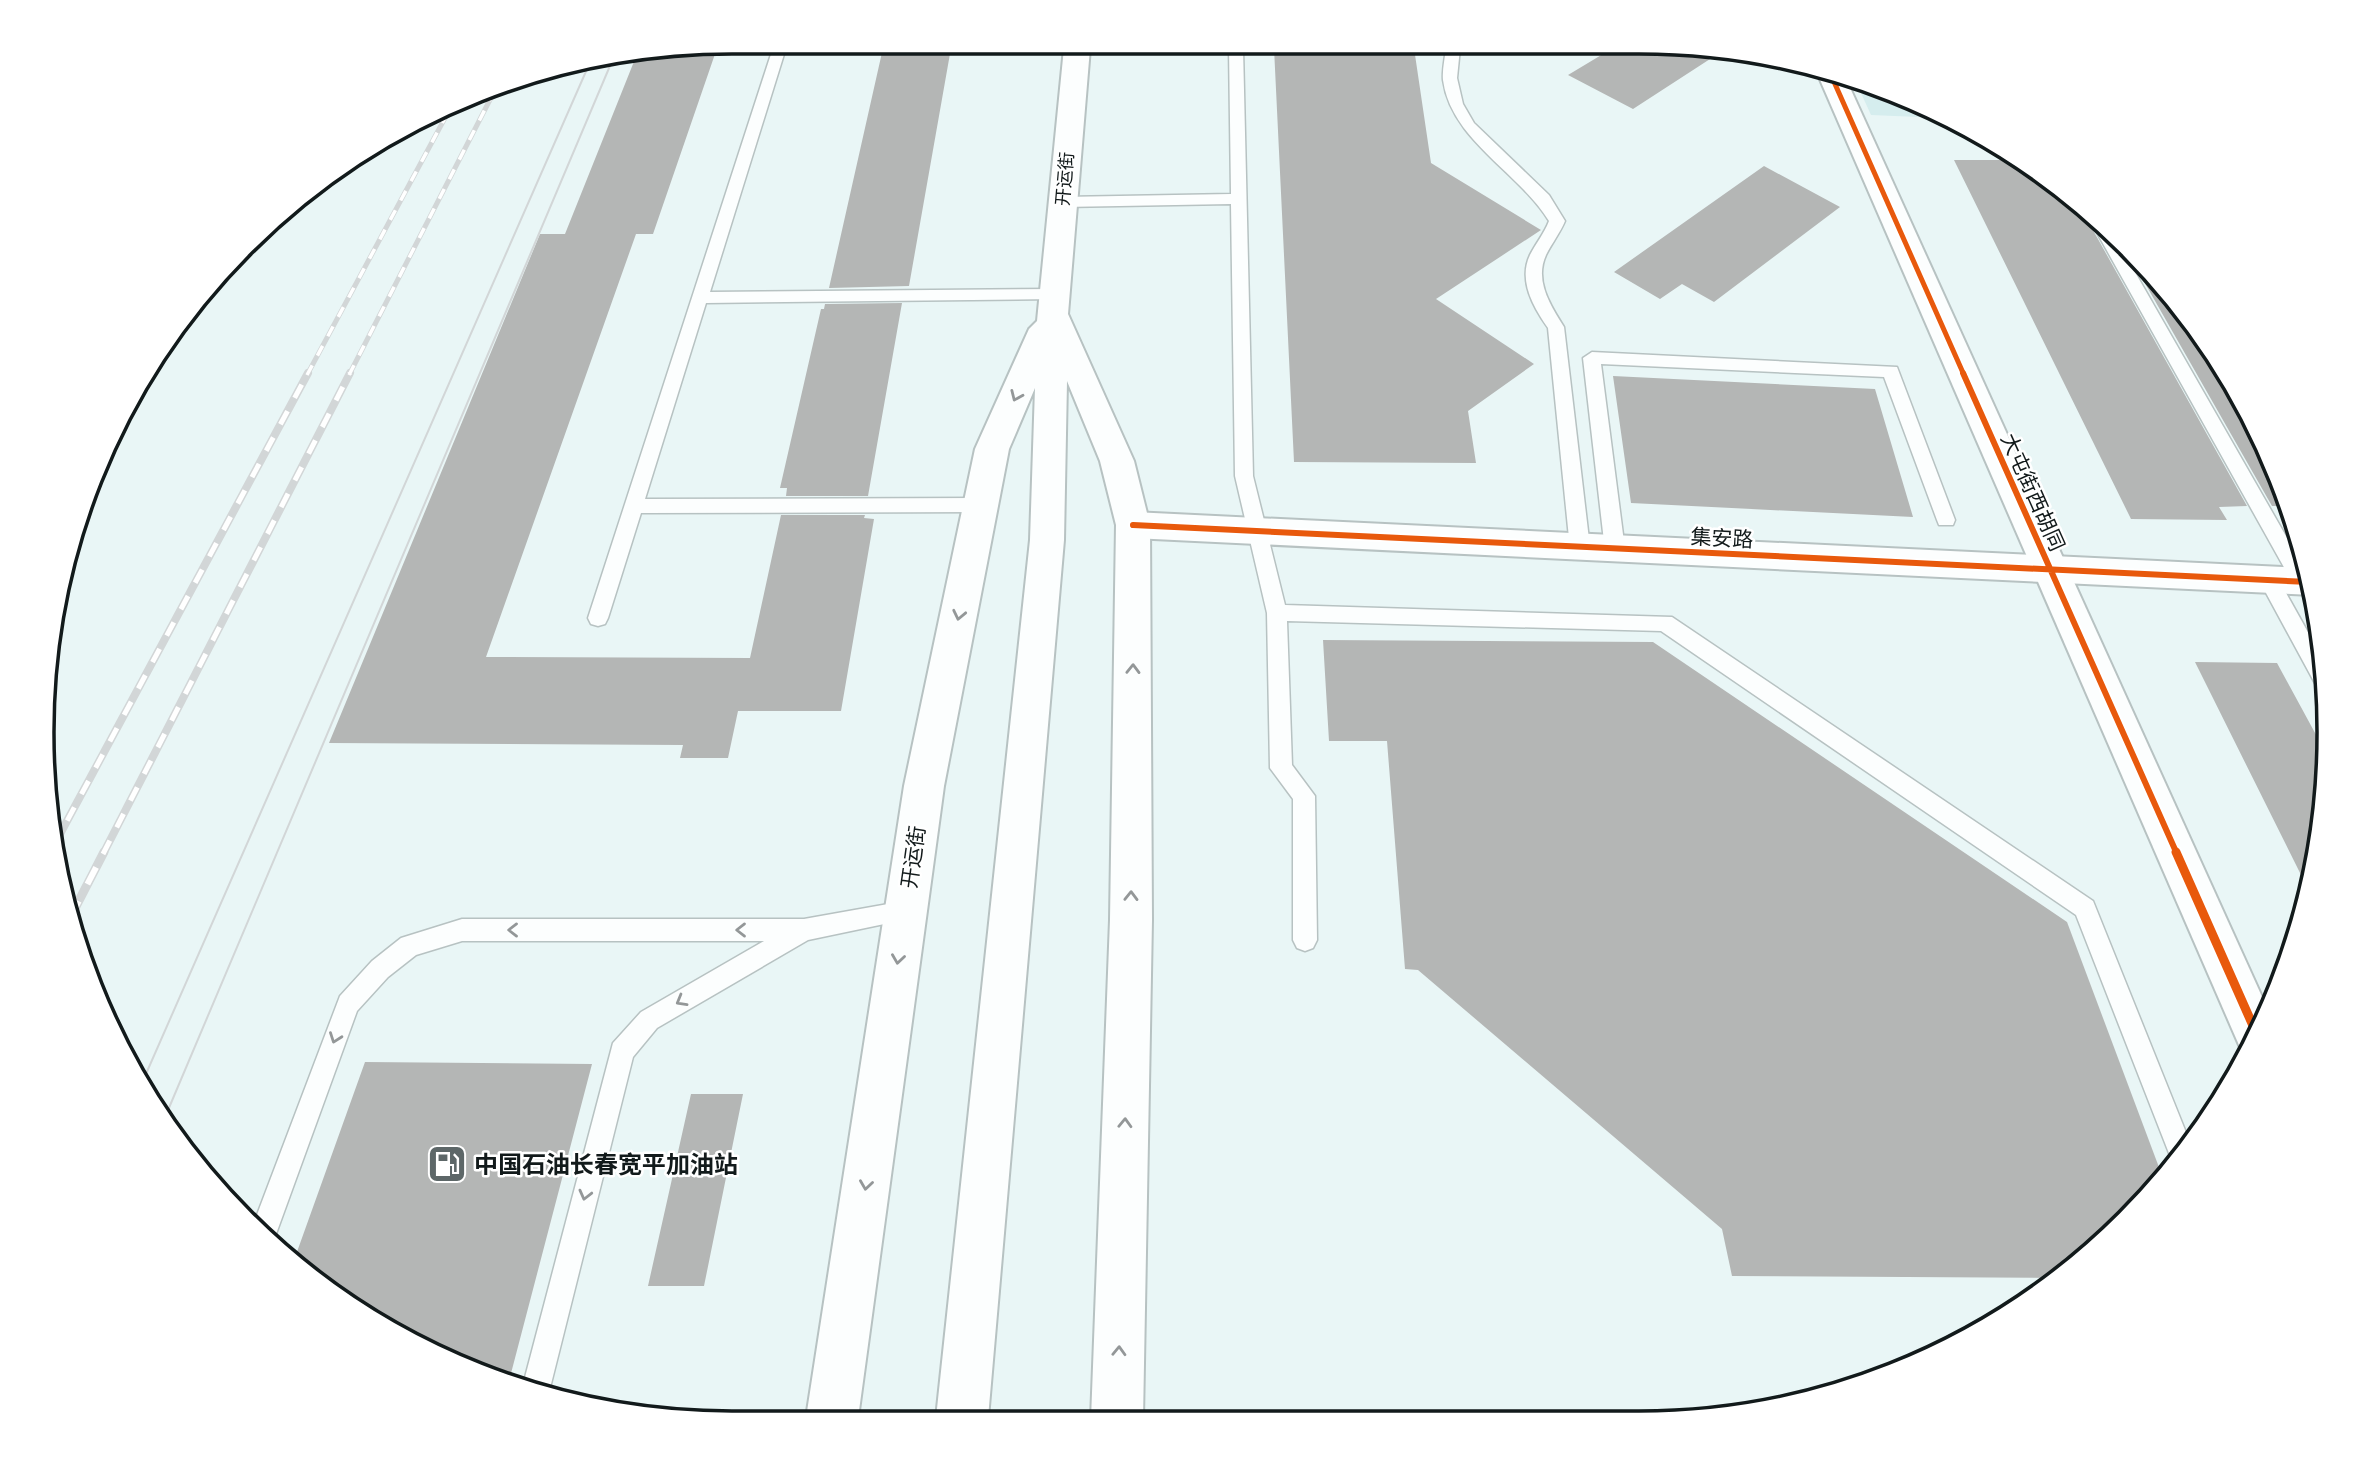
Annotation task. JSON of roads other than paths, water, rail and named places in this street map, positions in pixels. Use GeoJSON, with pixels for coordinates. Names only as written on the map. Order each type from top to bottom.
{"type":"FeatureCollection","features":[{"type":"Feature","properties":{"kind":"main road","name":"开运街"},"geometry":{"type":"LineString","coordinates":[[963,1411],[1047,540],[1054,302],[1076,54]]}},
{"type":"Feature","properties":{"kind":"main road","name":"大屯街西胡同"},"geometry":{"type":"LineString","coordinates":[[1833,83],[2251,1022]]}},
{"type":"Feature","properties":{"kind":"main road","name":"开运街"},"geometry":{"type":"LineString","coordinates":[[833,1411],[924,786],[992,449],[1054,302]]}},
{"type":"Feature","properties":{"kind":"main road","name":"开运街"},"geometry":{"type":"LineString","coordinates":[[1054,302],[1117,461],[1133,525],[1131,920],[1117,1411]]}},
{"type":"Feature","properties":{"kind":"main road","name":"集安路"},"geometry":{"type":"LineString","coordinates":[[1133,525],[2293,581]]}},
{"type":"Feature","properties":{"kind":"lane"},"geometry":{"type":"LineString","coordinates":[[598,618],[777,54]]}},
{"type":"Feature","properties":{"kind":"lane"},"geometry":{"type":"LineString","coordinates":[[1236,54],[1244,476],[1260,533],[1277,613],[1281,768],[1304,796],[1305,940]]}},
{"type":"Feature","properties":{"kind":"lane"},"geometry":{"type":"LineString","coordinates":[[1451,54],[1448,67],[1454,103],[1479,139],[1550,205],[1558,221],[1552,237],[1536,260],[1534,282],[1541,309],[1556,327],[1580,548]]}},
{"type":"Feature","properties":{"kind":"lane"},"geometry":{"type":"LineString","coordinates":[[1063,202],[1239,199]]}},
{"type":"Feature","properties":{"kind":"lane"},"geometry":{"type":"LineString","coordinates":[[2113,249],[2293,581],[2309,634]]}},
{"type":"Feature","properties":{"kind":"lane"},"geometry":{"type":"LineString","coordinates":[[700,298],[1054,302]]}},
{"type":"Feature","properties":{"kind":"lane"},"geometry":{"type":"LineString","coordinates":[[1615,550],[1592,358],[1891,371],[1946,520]]}},
{"type":"Feature","properties":{"kind":"lane"},"geometry":{"type":"LineString","coordinates":[[633,506],[981,505]]}},
{"type":"Feature","properties":{"kind":"lane"},"geometry":{"type":"LineString","coordinates":[[1277,613],[1665,623],[2085,908],[2178,1144]]}},
{"type":"Feature","properties":{"kind":"lane"},"geometry":{"type":"LineString","coordinates":[[267,1225],[348,1004],[380,969],[409,946],[462,930],[804,930],[905,911]]}},
{"type":"Feature","properties":{"kind":"lane"},"geometry":{"type":"LineString","coordinates":[[538,1382],[622,1051],[649,1020],[804,930]]}},
{"type":"Feature","properties":{"kind":"tram line"},"geometry":{"type":"LineString","coordinates":[[169,1109],[610,65]]}},
{"type":"Feature","properties":{"kind":"tram line"},"geometry":{"type":"LineString","coordinates":[[146,1074],[587,70]]}},
{"type":"Feature","properties":{"kind":"railway"},"geometry":{"type":"LineString","coordinates":[[349,375],[490,99]]}},
{"type":"Feature","properties":{"kind":"railway"},"geometry":{"type":"LineString","coordinates":[[307,375],[445,119]]}},
{"type":"Feature","properties":{"kind":"railway"},"geometry":{"type":"LineString","coordinates":[[62,831],[308,373]]}},
{"type":"Feature","properties":{"kind":"railway"},"geometry":{"type":"LineString","coordinates":[[103,854],[350,373]]}},
{"type":"Feature","properties":{"kind":"railway"},"geometry":{"type":"LineString","coordinates":[[76,906],[104,852]]}},
{"type":"Feature","properties":{"kind":"place","name":"中国石油长春宽平加油站"},"geometry":{"type":"Point","coordinates":[447,1164]}}]}
